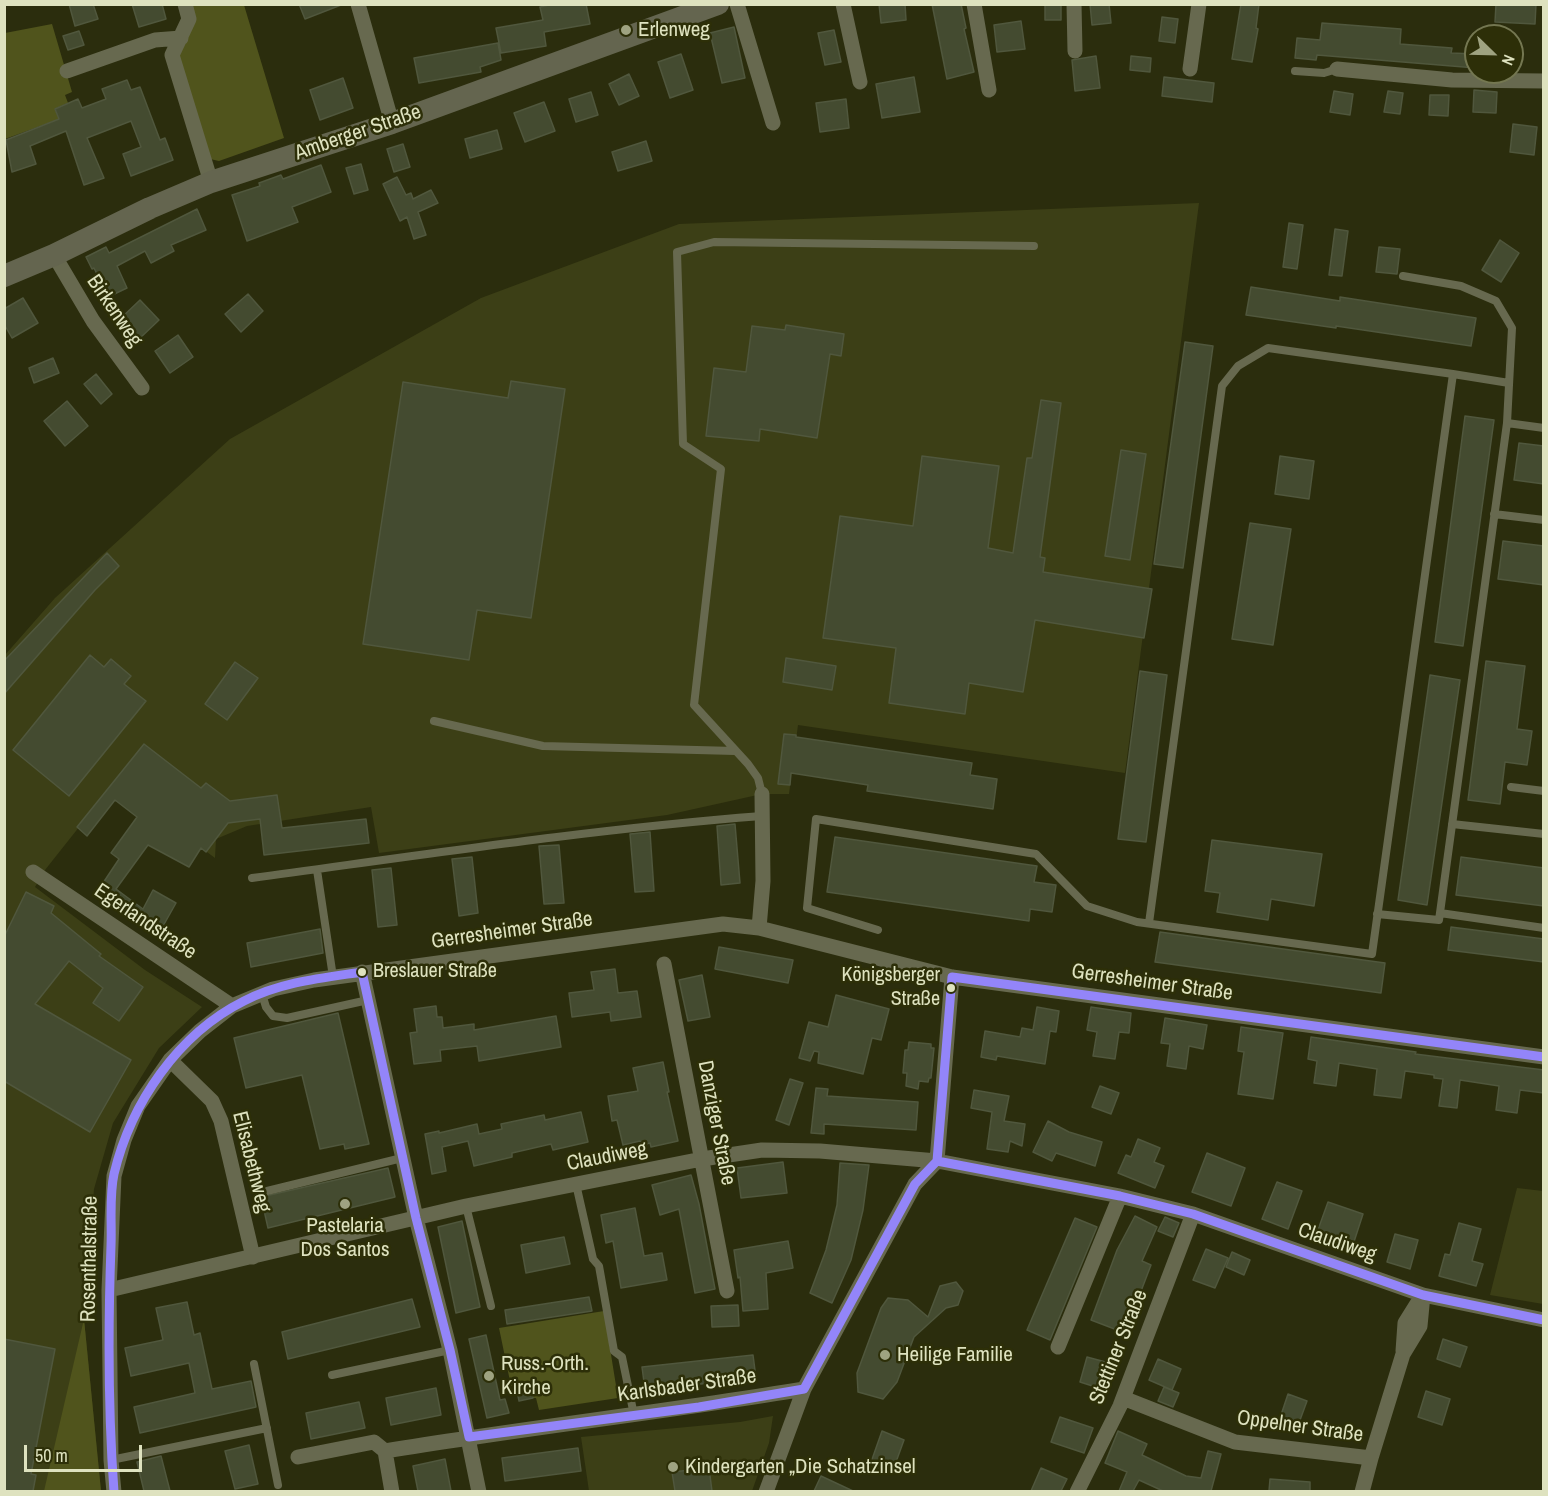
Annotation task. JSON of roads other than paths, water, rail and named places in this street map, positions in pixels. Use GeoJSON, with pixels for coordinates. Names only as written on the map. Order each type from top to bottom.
{"type":"FeatureCollection","features":[{"type":"Feature","properties":{"kind":"street"},"geometry":{"type":"LineString","coordinates":[[185,4],[189,19],[172,55],[211,182]]}},
{"type":"Feature","properties":{"kind":"street"},"geometry":{"type":"LineString","coordinates":[[358,4],[392,123]]}},
{"type":"Feature","properties":{"kind":"street","name":"Amberger Straße"},"geometry":{"type":"LineString","coordinates":[[4,276],[211,182],[392,123],[685,13],[718,4]]}},
{"type":"Feature","properties":{"kind":"street"},"geometry":{"type":"LineString","coordinates":[[737,4],[773,123]]}},
{"type":"Feature","properties":{"kind":"street"},"geometry":{"type":"LineString","coordinates":[[843,4],[860,82]]}},
{"type":"Feature","properties":{"kind":"street"},"geometry":{"type":"LineString","coordinates":[[975,4],[988,90]]}},
{"type":"Feature","properties":{"kind":"street"},"geometry":{"type":"LineString","coordinates":[[1074,4],[1076,51]]}},
{"type":"Feature","properties":{"kind":"street"},"geometry":{"type":"LineString","coordinates":[[1190,69],[1199,4]]}},
{"type":"Feature","properties":{"kind":"street"},"geometry":{"type":"LineString","coordinates":[[67,71],[155,40],[181,38]]}},
{"type":"Feature","properties":{"kind":"street"},"geometry":{"type":"LineString","coordinates":[[1337,69],[1452,80],[1544,81]]}},
{"type":"Feature","properties":{"kind":"street","name":"Birkenweg"},"geometry":{"type":"LineString","coordinates":[[54,255],[93,321],[142,388]]}},
{"type":"Feature","properties":{"kind":"street"},"geometry":{"type":"LineString","coordinates":[[759,928],[763,881],[762,794]]}},
{"type":"Feature","properties":{"kind":"street","name":"Egerlandstraße"},"geometry":{"type":"LineString","coordinates":[[33,872],[232,1006]]}},
{"type":"Feature","properties":{"kind":"street","name":"Gerresheimer Straße"},"geometry":{"type":"LineString","coordinates":[[267,992],[362,972],[723,924],[759,928],[952,977],[1544,1056]]}},
{"type":"Feature","properties":{"kind":"street","name":"Danziger Straße"},"geometry":{"type":"LineString","coordinates":[[664,964],[727,1291]]}},
{"type":"Feature","properties":{"kind":"street"},"geometry":{"type":"LineString","coordinates":[[362,972],[402,1158],[450,1350],[479,1491]]}},
{"type":"Feature","properties":{"kind":"street"},"geometry":{"type":"LineString","coordinates":[[766,1491],[804,1389],[915,1184],[937,1161],[952,977]]}},
{"type":"Feature","properties":{"kind":"street","name":"Rosenthalstraße"},"geometry":{"type":"LineString","coordinates":[[114,1491],[111,1460],[109,1290],[114,1176],[124,1140],[138,1107],[170,1060],[200,1031],[232,1006],[267,992]]}},
{"type":"Feature","properties":{"kind":"street","name":"Elisabethweg"},"geometry":{"type":"LineString","coordinates":[[170,1060],[212,1101],[221,1121],[253,1257]]}},
{"type":"Feature","properties":{"kind":"street","name":"Claudiweg"},"geometry":{"type":"LineString","coordinates":[[109,1290],[466,1206],[702,1159],[762,1150],[820,1151],[937,1161],[1120,1196],[1193,1214],[1423,1295],[1544,1320]]}},
{"type":"Feature","properties":{"kind":"street"},"geometry":{"type":"LineString","coordinates":[[1058,1347],[1120,1196]]}},
{"type":"Feature","properties":{"kind":"street","name":"Stettiner Straße"},"geometry":{"type":"LineString","coordinates":[[1077,1491],[1123,1398],[1193,1214]]}},
{"type":"Feature","properties":{"kind":"street","name":"Oppelner Straße"},"geometry":{"type":"LineString","coordinates":[[1123,1398],[1235,1442],[1371,1458],[1403,1354],[1405,1323],[1423,1295]]}},
{"type":"Feature","properties":{"kind":"street","name":"Karlsbader Straße"},"geometry":{"type":"LineString","coordinates":[[385,1451],[804,1389]]}},
{"type":"Feature","properties":{"kind":"street"},"geometry":{"type":"LineString","coordinates":[[298,1457],[374,1442],[385,1451],[392,1491]]}},
{"type":"Feature","properties":{"kind":"street"},"geometry":{"type":"LineString","coordinates":[[1362,1491],[1371,1458]]}},
{"type":"Feature","properties":{"kind":"lane"},"geometry":{"type":"LineString","coordinates":[[1295,71],[1324,73],[1337,69]]}},
{"type":"Feature","properties":{"kind":"lane"},"geometry":{"type":"LineString","coordinates":[[762,794],[758,778],[748,764],[694,705],[721,469],[683,444],[677,252],[714,242],[1034,246]]}},
{"type":"Feature","properties":{"kind":"lane"},"geometry":{"type":"LineString","coordinates":[[1377,914],[1438,920],[1440,913],[1507,423],[1512,328],[1496,301],[1461,286],[1403,276]]}},
{"type":"Feature","properties":{"kind":"lane"},"geometry":{"type":"LineString","coordinates":[[1149,923],[1222,386],[1238,366],[1268,348],[1509,383]]}},
{"type":"Feature","properties":{"kind":"lane"},"geometry":{"type":"LineString","coordinates":[[878,930],[807,908],[816,819],[1036,854],[1088,906],[1137,922],[1372,954],[1453,374]]}},
{"type":"Feature","properties":{"kind":"lane"},"geometry":{"type":"LineString","coordinates":[[1507,423],[1544,428]]}},
{"type":"Feature","properties":{"kind":"lane"},"geometry":{"type":"LineString","coordinates":[[1494,514],[1544,520]]}},
{"type":"Feature","properties":{"kind":"lane"},"geometry":{"type":"LineString","coordinates":[[434,720],[543,746],[735,751]]}},
{"type":"Feature","properties":{"kind":"lane"},"geometry":{"type":"LineString","coordinates":[[1511,787],[1544,792]]}},
{"type":"Feature","properties":{"kind":"lane"},"geometry":{"type":"LineString","coordinates":[[252,878],[651,825],[762,816]]}},
{"type":"Feature","properties":{"kind":"lane"},"geometry":{"type":"LineString","coordinates":[[1452,824],[1544,834]]}},
{"type":"Feature","properties":{"kind":"lane"},"geometry":{"type":"LineString","coordinates":[[316,870],[333,977]]}},
{"type":"Feature","properties":{"kind":"lane"},"geometry":{"type":"LineString","coordinates":[[1440,913],[1544,928]]}},
{"type":"Feature","properties":{"kind":"lane"},"geometry":{"type":"LineString","coordinates":[[267,992],[266,1006],[273,1016],[287,1018],[368,1000]]}},
{"type":"Feature","properties":{"kind":"lane"},"geometry":{"type":"LineString","coordinates":[[263,1192],[402,1158]]}},
{"type":"Feature","properties":{"kind":"lane"},"geometry":{"type":"LineString","coordinates":[[576,1184],[593,1259],[599,1266],[614,1351],[622,1357],[634,1415]]}},
{"type":"Feature","properties":{"kind":"lane"},"geometry":{"type":"LineString","coordinates":[[466,1206],[491,1306]]}},
{"type":"Feature","properties":{"kind":"lane"},"geometry":{"type":"LineString","coordinates":[[332,1375],[450,1350]]}},
{"type":"Feature","properties":{"kind":"lane"},"geometry":{"type":"LineString","coordinates":[[254,1364],[278,1485]]}},
{"type":"Feature","properties":{"kind":"lane"},"geometry":{"type":"LineString","coordinates":[[111,1460],[267,1428]]}},
{"type":"Feature","properties":{"kind":"place","name":"Erlenweg"},"geometry":{"type":"Point","coordinates":[626,30]}},
{"type":"Feature","properties":{"kind":"place","name":"Breslauer Straße"},"geometry":{"type":"Point","coordinates":[362,972]}},
{"type":"Feature","properties":{"kind":"place","name":"Königsberger Straße"},"geometry":{"type":"Point","coordinates":[951,988]}},
{"type":"Feature","properties":{"kind":"place","name":"Pastelaria Dos Santos"},"geometry":{"type":"Point","coordinates":[345,1204]}},
{"type":"Feature","properties":{"kind":"place","name":"Heilige Familie"},"geometry":{"type":"Point","coordinates":[885,1355]}},
{"type":"Feature","properties":{"kind":"place","name":"Russ.-Orth. Kirche"},"geometry":{"type":"Point","coordinates":[489,1376]}},
{"type":"Feature","properties":{"kind":"place","name":"Kindergarten „Die Schatzinsel"},"geometry":{"type":"Point","coordinates":[673,1467]}}]}
